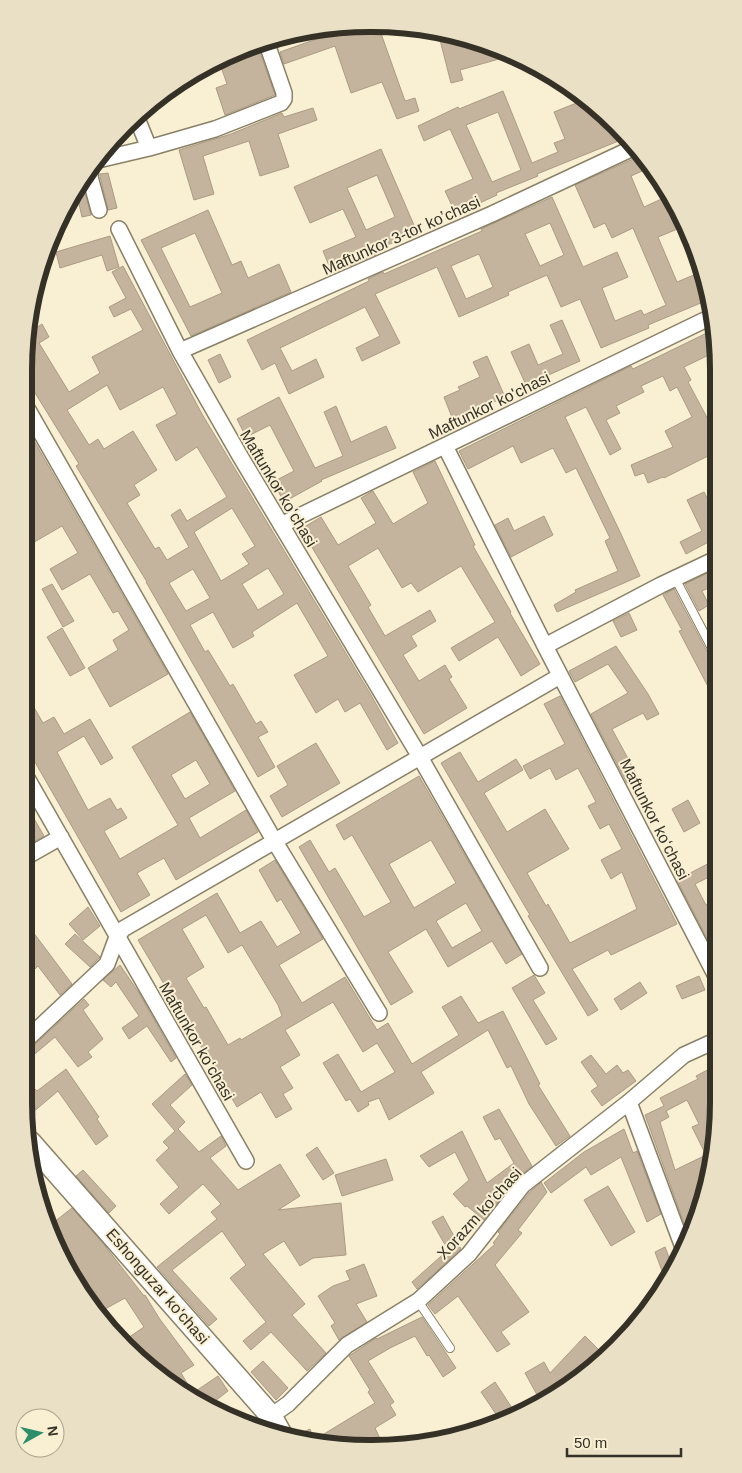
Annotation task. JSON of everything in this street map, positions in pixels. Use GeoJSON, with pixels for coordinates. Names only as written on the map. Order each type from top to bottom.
{"type":"FeatureCollection","features":[{"type":"Feature","properties":{"kind":"street"},"geometry":{"type":"LineString","coordinates":[[109,158],[215,129],[281,104],[284,99],[284,93],[268,48]]}},
{"type":"Feature","properties":{"kind":"street"},"geometry":{"type":"LineString","coordinates":[[140,125],[149,148]]}},
{"type":"Feature","properties":{"kind":"street","name":"Maftunkor 3-tor koʼchasi"},"geometry":{"type":"LineString","coordinates":[[180,351],[492,214],[627,151]]}},
{"type":"Feature","properties":{"kind":"street"},"geometry":{"type":"LineString","coordinates":[[91,181],[98,210]]}},
{"type":"Feature","properties":{"kind":"street","name":"Maftunkor koʻchasi"},"geometry":{"type":"LineString","coordinates":[[119,229],[180,351],[420,758],[540,968]]}},
{"type":"Feature","properties":{"kind":"street","name":"Maftunkor ko'chasi"},"geometry":{"type":"LineString","coordinates":[[281,525],[706,320]]}},
{"type":"Feature","properties":{"kind":"street"},"geometry":{"type":"LineString","coordinates":[[32,417],[275,842],[379,1013]]}},
{"type":"Feature","properties":{"kind":"street","name":"Maftunkor koʻchasi"},"geometry":{"type":"LineString","coordinates":[[445,446],[560,676],[710,965]]}},
{"type":"Feature","properties":{"kind":"street"},"geometry":{"type":"LineString","coordinates":[[545,646],[710,562]]}},
{"type":"Feature","properties":{"kind":"street"},"geometry":{"type":"LineString","coordinates":[[32,1035],[108,964],[117,937],[123,929],[560,676]]}},
{"type":"Feature","properties":{"kind":"street","name":"Maftunkor koʻchasi"},"geometry":{"type":"LineString","coordinates":[[32,787],[246,1162]]}},
{"type":"Feature","properties":{"kind":"street"},"geometry":{"type":"LineString","coordinates":[[32,853],[61,837]]}},
{"type":"Feature","properties":{"kind":"street","name":"Xorazm ko'chasi"},"geometry":{"type":"LineString","coordinates":[[271,1416],[288,1404],[347,1345],[418,1301],[469,1254],[523,1185],[629,1102],[684,1055],[710,1043]]}},
{"type":"Feature","properties":{"kind":"street"},"geometry":{"type":"LineString","coordinates":[[629,1102],[680,1240]]}},
{"type":"Feature","properties":{"kind":"street","name":"Eshonguzar ko'chasi"},"geometry":{"type":"LineString","coordinates":[[35,1148],[271,1416],[277,1427]]}},
{"type":"Feature","properties":{"kind":"lane"},"geometry":{"type":"LineString","coordinates":[[675,578],[710,645]]}},
{"type":"Feature","properties":{"kind":"lane"},"geometry":{"type":"LineString","coordinates":[[418,1301],[450,1348]]}},
{"type":"Feature","properties":{"kind":"building"},"geometry":{"type":"Polygon","coordinates":[[[381,32],[405,101],[415,98],[419,111],[397,119],[382,82],[351,93],[335,46],[284,64],[280,52],[328,35],[381,32]]]}},
{"type":"Feature","properties":{"kind":"building"},"geometry":{"type":"Polygon","coordinates":[[[440,40],[498,57],[499,59],[460,70],[463,80],[451,83],[440,40]]]}},
{"type":"Feature","properties":{"kind":"building"},"geometry":{"type":"Polygon","coordinates":[[[259,51],[275,95],[225,115],[216,88],[227,84],[221,67],[259,51]]]}},
{"type":"Feature","properties":{"kind":"building"},"geometry":{"type":"Polygon","coordinates":[[[503,91],[532,163],[558,152],[554,143],[565,139],[554,112],[578,103],[618,141],[537,174],[538,176],[496,193],[497,195],[456,214],[445,191],[473,179],[450,129],[424,141],[418,126],[458,107],[459,109],[503,91]],[[498,112],[466,125],[492,182],[521,170],[498,112]]]}},
{"type":"Feature","properties":{"kind":"building"},"geometry":{"type":"Polygon","coordinates":[[[313,108],[317,120],[278,134],[289,167],[260,176],[249,141],[203,156],[214,194],[194,200],[179,150],[231,134],[282,113],[284,117],[313,108]]]}},
{"type":"Feature","properties":{"kind":"building"},"geometry":{"type":"Polygon","coordinates":[[[381,149],[417,232],[374,251],[376,255],[332,273],[323,251],[356,237],[343,209],[310,223],[294,187],[381,149]],[[377,175],[347,188],[366,230],[395,217],[377,175]]]}},
{"type":"Feature","properties":{"kind":"building"},"geometry":{"type":"Polygon","coordinates":[[[634,158],[644,170],[631,176],[644,207],[662,199],[678,229],[658,237],[677,282],[696,274],[702,302],[648,325],[649,328],[601,348],[580,299],[561,307],[547,275],[508,292],[509,295],[459,317],[437,267],[375,294],[400,343],[362,361],[356,348],[380,336],[365,307],[280,348],[292,371],[316,359],[324,377],[289,394],[275,363],[262,370],[247,340],[369,281],[368,279],[383,272],[384,274],[482,231],[481,229],[552,197],[583,267],[617,252],[628,277],[602,288],[615,321],[641,310],[644,315],[666,305],[633,228],[612,238],[605,223],[594,228],[575,185],[634,158]],[[550,223],[525,234],[540,266],[564,255],[550,223]],[[479,254],[451,266],[466,299],[493,287],[479,254]]]}},
{"type":"Feature","properties":{"kind":"building"},"geometry":{"type":"Polygon","coordinates":[[[108,173],[117,208],[108,210],[100,174],[108,173]]]}},
{"type":"Feature","properties":{"kind":"building"},"geometry":{"type":"Polygon","coordinates":[[[85,192],[91,215],[82,217],[78,201],[85,192]]]}},
{"type":"Feature","properties":{"kind":"building"},"geometry":{"type":"Polygon","coordinates":[[[208,210],[232,265],[241,261],[248,278],[279,264],[291,292],[191,336],[141,240],[208,210]],[[195,233],[161,248],[190,307],[222,293],[195,233]]]}},
{"type":"Feature","properties":{"kind":"building"},"geometry":{"type":"Polygon","coordinates":[[[110,236],[119,267],[107,271],[102,255],[60,268],[56,252],[110,236]]]}},
{"type":"Feature","properties":{"kind":"building"},"geometry":{"type":"Polygon","coordinates":[[[123,266],[202,414],[398,743],[387,750],[360,703],[345,712],[338,699],[316,713],[294,675],[328,656],[297,603],[252,632],[254,636],[233,648],[213,612],[190,625],[205,652],[208,650],[230,686],[233,684],[256,724],[261,721],[268,732],[258,737],[275,767],[258,777],[147,582],[76,466],[79,464],[32,388],[35,329],[42,324],[49,337],[39,343],[69,392],[100,373],[92,357],[143,330],[131,309],[114,317],[109,307],[126,298],[112,272],[123,266]],[[107,385],[67,410],[89,445],[98,439],[104,449],[133,431],[157,470],[134,485],[140,495],[127,503],[155,549],[159,547],[167,560],[189,547],[171,515],[180,509],[187,521],[227,497],[197,447],[176,461],[156,425],[177,414],[163,387],[120,410],[107,385]],[[232,508],[194,532],[221,581],[249,564],[242,554],[255,546],[232,508]],[[268,568],[242,584],[258,610],[284,594],[268,568]],[[193,569],[169,583],[186,611],[210,598],[193,569]]]}},
{"type":"Feature","properties":{"kind":"building"},"geometry":{"type":"Polygon","coordinates":[[[562,320],[580,361],[526,385],[511,352],[529,344],[538,365],[563,354],[550,325],[562,320]]]}},
{"type":"Feature","properties":{"kind":"building"},"geometry":{"type":"Polygon","coordinates":[[[708,333],[709,355],[684,367],[691,380],[688,382],[710,423],[710,455],[664,478],[648,483],[644,473],[635,476],[631,465],[673,447],[665,431],[692,417],[677,387],[670,391],[663,376],[641,386],[644,392],[616,406],[620,413],[606,420],[621,449],[610,455],[586,407],[565,417],[640,576],[557,612],[554,605],[576,592],[575,590],[618,571],[605,541],[610,538],[576,468],[566,473],[553,448],[521,463],[513,446],[468,469],[459,451],[631,366],[633,369],[708,333]]]}},
{"type":"Feature","properties":{"kind":"building"},"geometry":{"type":"Polygon","coordinates":[[[220,354],[231,377],[219,383],[208,360],[220,354]]]}},
{"type":"Feature","properties":{"kind":"building"},"geometry":{"type":"Polygon","coordinates":[[[487,356],[505,397],[453,420],[444,397],[460,390],[458,387],[480,377],[473,362],[487,356]]]}},
{"type":"Feature","properties":{"kind":"building"},"geometry":{"type":"Polygon","coordinates":[[[279,397],[315,468],[343,456],[324,412],[336,406],[351,442],[386,426],[396,448],[321,480],[284,502],[273,482],[294,471],[270,425],[246,437],[237,419],[279,397]]]}},
{"type":"Feature","properties":{"kind":"building"},"geometry":{"type":"Polygon","coordinates":[[[32,439],[168,674],[110,707],[88,668],[118,650],[113,640],[129,630],[118,611],[113,613],[90,574],[62,590],[50,569],[78,553],[62,526],[32,543],[32,439]]]}},
{"type":"Feature","properties":{"kind":"building"},"geometry":{"type":"Polygon","coordinates":[[[435,461],[475,545],[473,546],[540,664],[521,676],[498,637],[459,661],[451,648],[495,622],[461,566],[418,592],[411,583],[402,588],[378,548],[348,566],[371,605],[368,607],[385,636],[430,610],[436,621],[411,636],[417,646],[403,655],[419,681],[445,665],[452,677],[449,679],[467,708],[424,734],[301,529],[321,517],[338,545],[376,523],[361,498],[373,491],[393,524],[428,503],[413,472],[435,461]]]}},
{"type":"Feature","properties":{"kind":"building"},"geometry":{"type":"Polygon","coordinates":[[[704,492],[710,504],[710,541],[686,554],[680,542],[702,531],[687,500],[704,492]]]}},
{"type":"Feature","properties":{"kind":"building"},"geometry":{"type":"Polygon","coordinates":[[[544,516],[553,535],[511,557],[495,525],[508,518],[514,531],[544,516]]]}},
{"type":"Feature","properties":{"kind":"building"},"geometry":{"type":"Polygon","coordinates":[[[710,572],[710,588],[702,591],[709,605],[699,611],[685,584],[710,572]]]}},
{"type":"Feature","properties":{"kind":"building"},"geometry":{"type":"Polygon","coordinates":[[[52,584],[74,621],[63,627],[42,589],[52,584]]]}},
{"type":"Feature","properties":{"kind":"building"},"geometry":{"type":"Polygon","coordinates":[[[674,589],[710,657],[710,690],[679,631],[682,630],[663,595],[674,589]]]}},
{"type":"Feature","properties":{"kind":"building"},"geometry":{"type":"Polygon","coordinates":[[[629,613],[637,630],[621,637],[613,621],[629,613]]]}},
{"type":"Feature","properties":{"kind":"building"},"geometry":{"type":"Polygon","coordinates":[[[62,628],[85,668],[70,676],[47,637],[62,628]]]}},
{"type":"Feature","properties":{"kind":"building"},"geometry":{"type":"Polygon","coordinates":[[[616,646],[659,714],[647,720],[643,713],[612,729],[638,777],[627,783],[591,714],[628,693],[608,664],[575,682],[569,671],[616,646]]]}},
{"type":"Feature","properties":{"kind":"building"},"geometry":{"type":"Polygon","coordinates":[[[560,696],[677,924],[611,955],[608,950],[572,969],[598,1010],[588,1016],[528,916],[530,915],[441,763],[460,752],[478,782],[516,759],[523,770],[484,793],[507,832],[545,809],[569,849],[527,873],[546,906],[548,904],[570,943],[637,909],[622,872],[611,879],[601,860],[622,849],[609,824],[600,829],[588,806],[596,802],[578,768],[556,780],[550,768],[530,779],[523,766],[565,744],[544,704],[560,696]]]}},
{"type":"Feature","properties":{"kind":"building"},"geometry":{"type":"Polygon","coordinates":[[[32,704],[43,723],[54,717],[64,734],[90,719],[113,758],[101,765],[84,736],[57,752],[88,810],[110,798],[117,810],[121,808],[127,818],[104,831],[120,859],[178,825],[132,747],[190,712],[235,791],[189,818],[200,838],[246,810],[258,832],[176,880],[164,858],[137,873],[150,895],[121,912],[32,757],[32,704]],[[196,760],[171,775],[185,799],[210,784],[196,760]]]}},
{"type":"Feature","properties":{"kind":"building"},"geometry":{"type":"Polygon","coordinates":[[[316,743],[340,783],[282,817],[270,796],[288,785],[277,766],[316,743]]]}},
{"type":"Feature","properties":{"kind":"building"},"geometry":{"type":"Polygon","coordinates":[[[419,776],[522,954],[506,964],[492,941],[448,967],[426,929],[388,952],[413,992],[391,1005],[299,847],[310,840],[329,872],[335,868],[364,917],[391,902],[352,835],[344,840],[336,825],[419,776]],[[431,840],[389,864],[414,908],[456,883],[431,840]],[[466,903],[436,921],[452,948],[482,931],[466,903]]]}},
{"type":"Feature","properties":{"kind":"building"},"geometry":{"type":"Polygon","coordinates":[[[688,800],[700,823],[684,832],[672,809],[688,800]]]}},
{"type":"Feature","properties":{"kind":"building"},"geometry":{"type":"Polygon","coordinates":[[[32,815],[44,836],[32,843],[32,815]]]}},
{"type":"Feature","properties":{"kind":"building"},"geometry":{"type":"Polygon","coordinates":[[[275,860],[323,939],[279,965],[302,1003],[345,977],[377,1030],[388,1023],[412,1064],[459,1035],[442,1007],[461,996],[478,1023],[503,1011],[540,1084],[538,1085],[570,1136],[556,1146],[529,1104],[511,1066],[507,1068],[488,1030],[421,1072],[434,1093],[389,1120],[379,1098],[368,1102],[369,1105],[358,1112],[350,1099],[346,1101],[323,1063],[338,1054],[361,1092],[395,1072],[377,1043],[363,1052],[333,1002],[285,1030],[300,1055],[280,1067],[293,1088],[283,1094],[292,1109],[276,1118],[261,1092],[237,1107],[138,940],[217,893],[240,933],[261,921],[277,947],[301,933],[281,899],[277,902],[259,870],[275,860]],[[206,915],[182,929],[204,967],[186,978],[204,1008],[206,1007],[228,1045],[240,1038],[241,1040],[282,1016],[278,1005],[242,945],[228,953],[206,915]]]}},
{"type":"Feature","properties":{"kind":"building"},"geometry":{"type":"Polygon","coordinates":[[[710,863],[710,876],[695,884],[706,905],[710,903],[710,944],[677,880],[710,863]]]}},
{"type":"Feature","properties":{"kind":"building"},"geometry":{"type":"Polygon","coordinates":[[[88,907],[100,926],[83,940],[69,924],[88,907]]]}},
{"type":"Feature","properties":{"kind":"building"},"geometry":{"type":"Polygon","coordinates":[[[32,931],[72,984],[60,995],[38,966],[35,969],[32,966],[32,931]]]}},
{"type":"Feature","properties":{"kind":"building"},"geometry":{"type":"Polygon","coordinates":[[[75,934],[100,957],[90,967],[65,944],[75,934]]]}},
{"type":"Feature","properties":{"kind":"building"},"geometry":{"type":"Polygon","coordinates":[[[120,965],[139,993],[176,1058],[171,1062],[147,1026],[129,1039],[122,1028],[139,1016],[116,982],[111,987],[103,980],[120,965]]]}},
{"type":"Feature","properties":{"kind":"building"},"geometry":{"type":"Polygon","coordinates":[[[534,975],[545,993],[533,1000],[557,1039],[546,1045],[512,988],[534,975]]]}},
{"type":"Feature","properties":{"kind":"building"},"geometry":{"type":"Polygon","coordinates":[[[699,976],[705,990],[682,999],[676,986],[699,976]]]}},
{"type":"Feature","properties":{"kind":"building"},"geometry":{"type":"Polygon","coordinates":[[[640,982],[647,993],[621,1010],[614,999],[640,982]]]}},
{"type":"Feature","properties":{"kind":"building"},"geometry":{"type":"Polygon","coordinates":[[[84,999],[89,1005],[83,1010],[103,1039],[88,1052],[92,1057],[78,1067],[55,1037],[32,1056],[32,1047],[84,999]]]}},
{"type":"Feature","properties":{"kind":"building"},"geometry":{"type":"Polygon","coordinates":[[[591,1055],[606,1074],[617,1065],[623,1073],[628,1070],[636,1081],[602,1106],[591,1091],[598,1086],[581,1062],[591,1055]]]}},
{"type":"Feature","properties":{"kind":"building"},"geometry":{"type":"Polygon","coordinates":[[[66,1069],[99,1117],[97,1119],[108,1136],[96,1145],[58,1091],[32,1113],[32,1091],[35,1089],[37,1091],[66,1069]]]}},
{"type":"Feature","properties":{"kind":"building"},"geometry":{"type":"Polygon","coordinates":[[[710,1069],[709,1124],[706,1154],[692,1127],[699,1124],[687,1100],[666,1111],[669,1117],[660,1122],[675,1170],[705,1155],[698,1190],[686,1228],[645,1115],[664,1106],[660,1098],[698,1079],[696,1076],[710,1069]]]}},
{"type":"Feature","properties":{"kind":"building"},"geometry":{"type":"Polygon","coordinates":[[[185,1074],[192,1085],[170,1105],[185,1122],[178,1129],[199,1152],[221,1136],[226,1146],[210,1158],[238,1190],[280,1164],[300,1196],[278,1210],[341,1203],[346,1255],[313,1258],[300,1266],[284,1241],[263,1254],[305,1304],[292,1315],[326,1353],[307,1371],[271,1332],[251,1350],[243,1341],[266,1322],[230,1278],[246,1265],[222,1231],[172,1270],[217,1319],[209,1326],[157,1267],[217,1219],[211,1212],[221,1204],[203,1184],[169,1214],[160,1204],[179,1187],[156,1160],[169,1148],[163,1142],[175,1131],[152,1104],[185,1074]]]}},
{"type":"Feature","properties":{"kind":"building"},"geometry":{"type":"Polygon","coordinates":[[[499,1109],[532,1166],[516,1179],[484,1220],[467,1206],[465,1207],[453,1194],[469,1180],[455,1152],[429,1167],[420,1156],[462,1131],[487,1183],[514,1163],[500,1138],[495,1140],[483,1117],[499,1109]]]}},
{"type":"Feature","properties":{"kind":"building"},"geometry":{"type":"Polygon","coordinates":[[[624,1129],[633,1153],[637,1151],[661,1214],[647,1222],[621,1157],[591,1175],[586,1167],[551,1193],[544,1183],[584,1152],[624,1129]]]}},
{"type":"Feature","properties":{"kind":"building"},"geometry":{"type":"Polygon","coordinates":[[[317,1147],[334,1173],[323,1180],[306,1155],[317,1147]]]}},
{"type":"Feature","properties":{"kind":"building"},"geometry":{"type":"Polygon","coordinates":[[[386,1159],[393,1180],[342,1196],[335,1175],[386,1159]]]}},
{"type":"Feature","properties":{"kind":"building"},"geometry":{"type":"Polygon","coordinates":[[[83,1170],[116,1206],[109,1213],[76,1176],[83,1170]]]}},
{"type":"Feature","properties":{"kind":"building"},"geometry":{"type":"Polygon","coordinates":[[[541,1182],[547,1192],[518,1230],[522,1233],[495,1265],[529,1312],[501,1332],[510,1344],[497,1352],[458,1296],[435,1314],[428,1305],[495,1244],[493,1243],[500,1234],[498,1232],[530,1192],[541,1182]]]}},
{"type":"Feature","properties":{"kind":"building"},"geometry":{"type":"Polygon","coordinates":[[[608,1186],[635,1232],[611,1246],[584,1200],[608,1186]]]}},
{"type":"Feature","properties":{"kind":"building"},"geometry":{"type":"Polygon","coordinates":[[[72,1208],[102,1242],[145,1295],[159,1318],[194,1365],[181,1373],[189,1387],[165,1371],[129,1337],[144,1327],[125,1298],[104,1310],[102,1308],[67,1252],[54,1222],[72,1208]]]}},
{"type":"Feature","properties":{"kind":"building"},"geometry":{"type":"Polygon","coordinates":[[[443,1216],[461,1249],[417,1289],[412,1282],[448,1250],[432,1222],[443,1216]]]}},
{"type":"Feature","properties":{"kind":"building"},"geometry":{"type":"Polygon","coordinates":[[[665,1247],[670,1260],[663,1273],[655,1252],[665,1247]]]}},
{"type":"Feature","properties":{"kind":"building"},"geometry":{"type":"Polygon","coordinates":[[[364,1264],[377,1296],[356,1304],[367,1322],[339,1340],[331,1326],[335,1323],[318,1296],[333,1286],[350,1280],[346,1271],[364,1264]]]}},
{"type":"Feature","properties":{"kind":"building"},"geometry":{"type":"Polygon","coordinates":[[[422,1317],[456,1368],[443,1377],[415,1336],[390,1348],[368,1361],[394,1402],[390,1405],[396,1415],[375,1428],[381,1440],[362,1440],[361,1437],[356,1440],[349,1440],[320,1437],[375,1403],[368,1392],[370,1390],[349,1356],[377,1339],[422,1317]]]}},
{"type":"Feature","properties":{"kind":"building"},"geometry":{"type":"Polygon","coordinates":[[[585,1336],[600,1351],[577,1371],[538,1396],[525,1373],[544,1362],[550,1373],[585,1336]]]}},
{"type":"Feature","properties":{"kind":"building"},"geometry":{"type":"Polygon","coordinates":[[[263,1361],[288,1388],[276,1400],[251,1372],[263,1361]]]}},
{"type":"Feature","properties":{"kind":"building"},"geometry":{"type":"Polygon","coordinates":[[[218,1376],[228,1391],[215,1401],[217,1403],[196,1391],[218,1376]]]}},
{"type":"Feature","properties":{"kind":"building"},"geometry":{"type":"Polygon","coordinates":[[[495,1382],[513,1410],[498,1416],[481,1392],[495,1382]]]}},
{"type":"Feature","properties":{"kind":"building"},"geometry":{"type":"Polygon","coordinates":[[[310,1429],[312,1435],[301,1433],[310,1429]]]}}]}
